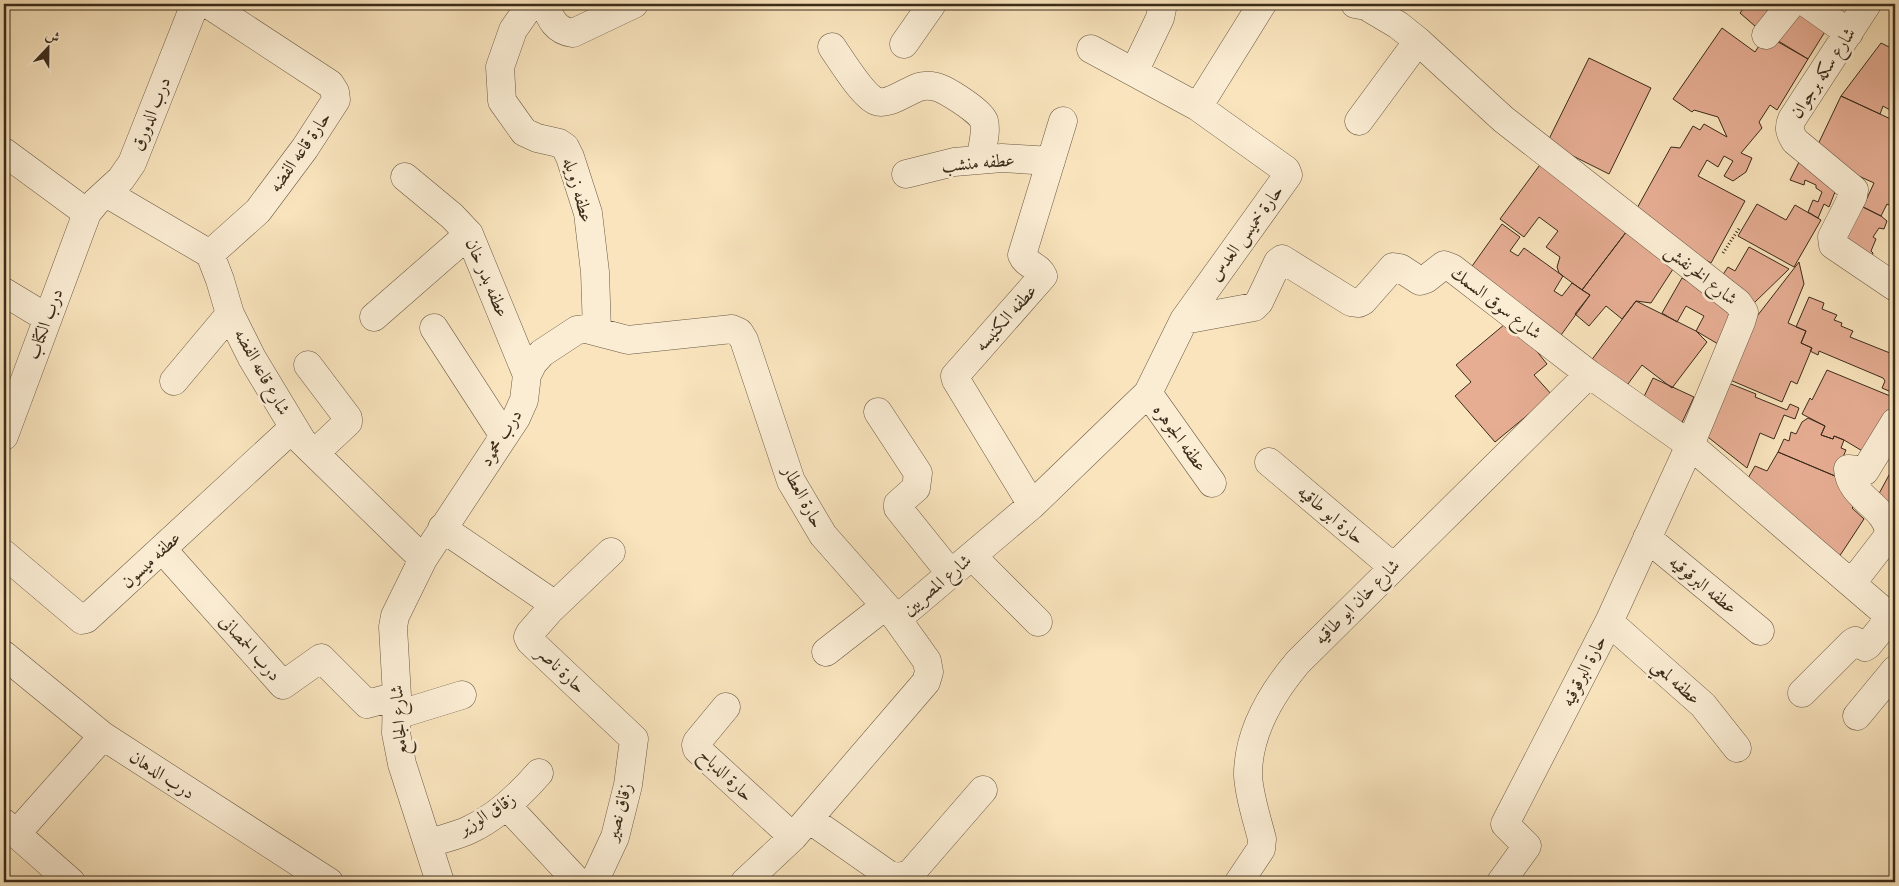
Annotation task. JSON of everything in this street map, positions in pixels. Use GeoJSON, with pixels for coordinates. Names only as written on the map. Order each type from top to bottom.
{"type":"FeatureCollection","features":[{"type":"Feature","properties":{"kind":"street","name":"درب الدورق"},"geometry":{"type":"LineString","coordinates":[[87,213],[121,179],[132,163],[195,4]]}},
{"type":"Feature","properties":{"kind":"street","name":"حارة قاعه الفضه"},"geometry":{"type":"LineString","coordinates":[[208,4],[330,84],[335,92],[336,100],[305,148],[258,211],[210,254]]}},
{"type":"Feature","properties":{"kind":"street","name":"عطفه زويله"},"geometry":{"type":"LineString","coordinates":[[531,4],[513,30],[500,67],[502,101],[524,132],[537,138],[559,143],[565,147],[570,157],[588,213],[596,272],[597,330]]}},
{"type":"Feature","properties":{"kind":"street"},"geometry":{"type":"LineString","coordinates":[[545,4],[550,19],[555,25],[567,32],[573,33],[634,4]]}},
{"type":"Feature","properties":{"kind":"street"},"geometry":{"type":"LineString","coordinates":[[904,44],[932,4]]}},
{"type":"Feature","properties":{"kind":"street"},"geometry":{"type":"LineString","coordinates":[[1134,72],[1160,18],[1164,4]]}},
{"type":"Feature","properties":{"kind":"street"},"geometry":{"type":"LineString","coordinates":[[1198,107],[1262,4]]}},
{"type":"Feature","properties":{"kind":"street"},"geometry":{"type":"LineString","coordinates":[[1766,35],[1791,4]]}},
{"type":"Feature","properties":{"kind":"street"},"geometry":{"type":"LineString","coordinates":[[1808,4],[1849,32]]}},
{"type":"Feature","properties":{"kind":"street","name":"شارع سكه برجوان"},"geometry":{"type":"LineString","coordinates":[[1867,4],[1789,125],[1790,133],[1795,141],[1854,190],[1853,196],[1832,237],[1833,245],[1895,287]]}},
{"type":"Feature","properties":{"kind":"street","name":"شارع الخرنفش"},"geometry":{"type":"LineString","coordinates":[[1363,5],[1398,26],[1418,41],[1503,119],[1741,307],[1744,312],[1741,322],[1690,445]]}},
{"type":"Feature","properties":{"kind":"street"},"geometry":{"type":"LineString","coordinates":[[1359,121],[1418,41]]}},
{"type":"Feature","properties":{"kind":"street"},"geometry":{"type":"LineString","coordinates":[[832,47],[867,96],[877,102],[885,102],[920,87],[932,86],[942,89],[979,113],[985,127],[980,160]]}},
{"type":"Feature","properties":{"kind":"street","name":"حارة خميس العدس"},"geometry":{"type":"LineString","coordinates":[[1091,48],[1198,107],[1286,170],[1288,175],[1184,320]]}},
{"type":"Feature","properties":{"kind":"street","name":"عطفه الكنيسه"},"geometry":{"type":"LineString","coordinates":[[1032,505],[955,376],[1043,276],[1041,271],[1026,262],[1022,255],[1063,121]]}},
{"type":"Feature","properties":{"kind":"street"},"geometry":{"type":"LineString","coordinates":[[4,152],[87,213]]}},
{"type":"Feature","properties":{"kind":"street","name":"عطفه منشب"},"geometry":{"type":"LineString","coordinates":[[906,174],[954,162],[1002,158],[1051,161]]}},
{"type":"Feature","properties":{"kind":"street","name":"عطفه بدر خان"},"geometry":{"type":"LineString","coordinates":[[404,177],[452,216],[469,234],[527,375]]}},
{"type":"Feature","properties":{"kind":"street"},"geometry":{"type":"LineString","coordinates":[[106,193],[210,254]]}},
{"type":"Feature","properties":{"kind":"street","name":"درب الكتاب"},"geometry":{"type":"LineString","coordinates":[[4,436],[87,213]]}},
{"type":"Feature","properties":{"kind":"street"},"geometry":{"type":"LineString","coordinates":[[374,317],[469,234]]}},
{"type":"Feature","properties":{"kind":"street","name":"شارع قاعه الفضه"},"geometry":{"type":"LineString","coordinates":[[210,254],[230,314],[252,358],[302,441],[423,559]]}},
{"type":"Feature","properties":{"kind":"street","name":"شارع سوق السمك"},"geometry":{"type":"LineString","coordinates":[[1184,320],[1254,307],[1278,262],[1282,259],[1352,302],[1359,303],[1363,301],[1393,267],[1400,268],[1420,281],[1426,279],[1444,265],[1452,268],[1589,374],[1690,445]]}},
{"type":"Feature","properties":{"kind":"street"},"geometry":{"type":"LineString","coordinates":[[4,292],[47,318]]}},
{"type":"Feature","properties":{"kind":"street"},"geometry":{"type":"LineString","coordinates":[[174,381],[230,314]]}},
{"type":"Feature","properties":{"kind":"street","name":"شارع المصريين"},"geometry":{"type":"LineString","coordinates":[[745,882],[801,828],[926,682],[929,672],[927,662],[891,613],[950,574],[1032,505],[1148,393],[1184,320]]}},
{"type":"Feature","properties":{"kind":"street"},"geometry":{"type":"LineString","coordinates":[[434,328],[504,436]]}},
{"type":"Feature","properties":{"kind":"street","name":"درب محمود"},"geometry":{"type":"LineString","coordinates":[[423,559],[516,418],[524,400],[527,375],[533,363],[542,353],[578,330],[586,328],[628,340],[732,329]]}},
{"type":"Feature","properties":{"kind":"street","name":"حارة العطار"},"geometry":{"type":"LineString","coordinates":[[732,329],[739,332],[744,340],[791,481],[823,535],[891,613]]}},
{"type":"Feature","properties":{"kind":"street"},"geometry":{"type":"LineString","coordinates":[[308,365],[348,418],[348,422],[315,453]]}},
{"type":"Feature","properties":{"kind":"street","name":"شارع خان ابو طاقيه"},"geometry":{"type":"LineString","coordinates":[[1239,882],[1261,849],[1262,839],[1248,776],[1251,749],[1263,712],[1282,681],[1298,662],[1589,374]]}},
{"type":"Feature","properties":{"kind":"street","name":"عطفه الجوهره"},"geometry":{"type":"LineString","coordinates":[[1148,393],[1212,483]]}},
{"type":"Feature","properties":{"kind":"street"},"geometry":{"type":"LineString","coordinates":[[878,412],[918,473],[916,488],[898,504],[898,508],[950,574]]}},
{"type":"Feature","properties":{"kind":"street"},"geometry":{"type":"LineString","coordinates":[[1852,582],[1886,539],[1889,532],[1885,520],[1855,489],[1849,479],[1848,468],[1865,471],[1895,422]]}},
{"type":"Feature","properties":{"kind":"street","name":"عطفه ميسون"},"geometry":{"type":"LineString","coordinates":[[4,554],[84,620],[293,428]]}},
{"type":"Feature","properties":{"kind":"street"},"geometry":{"type":"LineString","coordinates":[[1690,445],[1893,619],[1866,647],[1855,641],[1852,643],[1802,693]]}},
{"type":"Feature","properties":{"kind":"street","name":"حارة البرقوقيه"},"geometry":{"type":"LineString","coordinates":[[1501,882],[1528,846],[1505,824],[1609,622],[1690,445]]}},
{"type":"Feature","properties":{"kind":"street","name":"حارة ابو طاقيه"},"geometry":{"type":"LineString","coordinates":[[1269,462],[1393,568]]}},
{"type":"Feature","properties":{"kind":"street"},"geometry":{"type":"LineString","coordinates":[[442,528],[548,600],[551,605],[550,610]]}},
{"type":"Feature","properties":{"kind":"street","name":"عطفه البرقوقيه"},"geometry":{"type":"LineString","coordinates":[[1647,538],[1760,631]]}},
{"type":"Feature","properties":{"kind":"street","name":"درب الحمصانى"},"geometry":{"type":"LineString","coordinates":[[162,549],[283,685],[321,658],[367,704],[397,705]]}},
{"type":"Feature","properties":{"kind":"street","name":"حارة ناصر"},"geometry":{"type":"LineString","coordinates":[[611,552],[550,610],[528,637],[634,739]]}},
{"type":"Feature","properties":{"kind":"street"},"geometry":{"type":"LineString","coordinates":[[972,556],[1038,622]]}},
{"type":"Feature","properties":{"kind":"street","name":"شارع الجامع"},"geometry":{"type":"LineString","coordinates":[[423,559],[395,616],[393,627],[397,705],[396,733],[402,764],[440,882]]}},
{"type":"Feature","properties":{"kind":"street"},"geometry":{"type":"LineString","coordinates":[[826,652],[891,613]]}},
{"type":"Feature","properties":{"kind":"street","name":"عطفه لمعي"},"geometry":{"type":"LineString","coordinates":[[1609,622],[1703,705],[1737,748]]}},
{"type":"Feature","properties":{"kind":"street","name":"درب الدهان"},"geometry":{"type":"LineString","coordinates":[[4,656],[103,736],[329,882]]}},
{"type":"Feature","properties":{"kind":"street"},"geometry":{"type":"LineString","coordinates":[[1856,716],[1895,670]]}},
{"type":"Feature","properties":{"kind":"street"},"geometry":{"type":"LineString","coordinates":[[397,705],[462,695]]}},
{"type":"Feature","properties":{"kind":"street","name":"حارة الدباح"},"geometry":{"type":"LineString","coordinates":[[726,707],[697,742],[697,749],[801,828],[890,875],[901,877],[912,873],[983,790]]}},
{"type":"Feature","properties":{"kind":"street"},"geometry":{"type":"LineString","coordinates":[[71,882],[10,828],[103,736]]}},
{"type":"Feature","properties":{"kind":"street","name":"زقاق نصير"},"geometry":{"type":"LineString","coordinates":[[594,882],[615,837],[628,785],[634,739]]}},
{"type":"Feature","properties":{"kind":"street","name":"زقاق الوزير"},"geometry":{"type":"LineString","coordinates":[[428,844],[469,830],[507,806],[540,773]]}},
{"type":"Feature","properties":{"kind":"street"},"geometry":{"type":"LineString","coordinates":[[507,806],[578,882]]}},
{"type":"Feature","properties":{"kind":"building"},"geometry":{"type":"Polygon","coordinates":[[[1747,4],[1786,4],[1763,33],[1740,13],[1747,4]]]}},
{"type":"Feature","properties":{"kind":"building"},"geometry":{"type":"Polygon","coordinates":[[[1796,4],[1831,22],[1808,59],[1775,39],[1796,4]]]}},
{"type":"Feature","properties":{"kind":"building"},"geometry":{"type":"Polygon","coordinates":[[[1722,28],[1755,52],[1766,35],[1808,59],[1777,110],[1770,105],[1759,122],[1762,128],[1741,153],[1752,158],[1746,172],[1733,181],[1724,176],[1733,161],[1724,156],[1718,167],[1707,160],[1698,176],[1745,201],[1711,263],[1631,219],[1671,147],[1680,148],[1693,126],[1700,130],[1704,124],[1727,137],[1718,117],[1694,110],[1692,112],[1673,99],[1722,28]]]}},
{"type":"Feature","properties":{"kind":"building"},"geometry":{"type":"Polygon","coordinates":[[[1881,43],[1895,50],[1895,113],[1883,106],[1880,114],[1841,96],[1881,43]]]}},
{"type":"Feature","properties":{"kind":"building"},"geometry":{"type":"Polygon","coordinates":[[[1589,58],[1651,88],[1609,174],[1547,143],[1589,58]]]}},
{"type":"Feature","properties":{"kind":"building"},"geometry":{"type":"Polygon","coordinates":[[[1841,96],[1895,121],[1895,208],[1887,204],[1881,216],[1863,207],[1874,183],[1813,155],[1841,96]]]}},
{"type":"Feature","properties":{"kind":"building"},"geometry":{"type":"Polygon","coordinates":[[[1804,152],[1839,194],[1835,192],[1829,207],[1824,204],[1818,218],[1808,212],[1813,200],[1818,202],[1822,192],[1816,188],[1816,185],[1805,180],[1804,185],[1790,180],[1804,152]]]}},
{"type":"Feature","properties":{"kind":"building"},"geometry":{"type":"Polygon","coordinates":[[[1542,162],[1630,227],[1582,290],[1559,273],[1557,267],[1560,257],[1546,247],[1558,231],[1539,217],[1524,237],[1500,219],[1542,162]]]}},
{"type":"Feature","properties":{"kind":"building"},"geometry":{"type":"Polygon","coordinates":[[[1757,204],[1786,220],[1795,205],[1821,220],[1794,267],[1738,236],[1757,204]]]}},
{"type":"Feature","properties":{"kind":"building"},"geometry":{"type":"Polygon","coordinates":[[[1863,207],[1887,221],[1884,229],[1879,228],[1873,237],[1876,239],[1871,251],[1873,253],[1871,260],[1840,240],[1863,207]]]}},
{"type":"Feature","properties":{"kind":"building"},"geometry":{"type":"Polygon","coordinates":[[[1502,224],[1520,237],[1510,251],[1518,256],[1524,248],[1563,276],[1554,291],[1562,296],[1572,283],[1590,295],[1556,342],[1465,276],[1502,224]]]}},
{"type":"Feature","properties":{"kind":"building"},"geometry":{"type":"Polygon","coordinates":[[[1630,227],[1675,266],[1651,303],[1636,301],[1622,319],[1606,306],[1589,326],[1575,314],[1590,295],[1582,290],[1630,227]]]}},
{"type":"Feature","properties":{"kind":"building"},"geometry":{"type":"Polygon","coordinates":[[[1749,247],[1789,269],[1754,303],[1734,282],[1722,276],[1728,267],[1735,271],[1749,247]]]}},
{"type":"Feature","properties":{"kind":"building"},"geometry":{"type":"Polygon","coordinates":[[[1799,262],[1804,284],[1788,323],[1806,331],[1801,343],[1812,348],[1797,384],[1791,381],[1782,402],[1723,377],[1737,342],[1799,262]]]}},
{"type":"Feature","properties":{"kind":"building"},"geometry":{"type":"Polygon","coordinates":[[[1682,278],[1738,309],[1718,344],[1696,331],[1704,316],[1686,306],[1677,322],[1662,313],[1682,278]]]}},
{"type":"Feature","properties":{"kind":"building"},"geometry":{"type":"Polygon","coordinates":[[[1809,297],[1824,303],[1822,309],[1837,315],[1834,320],[1842,323],[1841,326],[1853,331],[1850,337],[1895,355],[1895,377],[1889,391],[1882,388],[1885,381],[1883,378],[1819,351],[1818,355],[1810,351],[1812,348],[1801,343],[1806,331],[1796,327],[1809,297]]]}},
{"type":"Feature","properties":{"kind":"building"},"geometry":{"type":"Polygon","coordinates":[[[1636,301],[1696,331],[1707,342],[1672,388],[1642,365],[1622,392],[1587,366],[1636,301]]]}},
{"type":"Feature","properties":{"kind":"building"},"geometry":{"type":"Polygon","coordinates":[[[1511,319],[1547,364],[1534,375],[1552,395],[1495,442],[1455,396],[1471,382],[1456,365],[1511,319]]]}},
{"type":"Feature","properties":{"kind":"building"},"geometry":{"type":"Polygon","coordinates":[[[1827,370],[1895,398],[1895,411],[1869,455],[1844,440],[1834,436],[1833,439],[1821,435],[1825,426],[1802,414],[1810,398],[1812,400],[1827,370]]]}},
{"type":"Feature","properties":{"kind":"building"},"geometry":{"type":"Polygon","coordinates":[[[1653,378],[1694,397],[1679,429],[1638,409],[1653,378]]]}},
{"type":"Feature","properties":{"kind":"building"},"geometry":{"type":"Polygon","coordinates":[[[1726,382],[1756,394],[1755,397],[1787,410],[1790,404],[1799,408],[1795,419],[1784,415],[1774,439],[1760,433],[1747,468],[1699,430],[1726,382]]]}},
{"type":"Feature","properties":{"kind":"building"},"geometry":{"type":"Polygon","coordinates":[[[1808,418],[1825,426],[1821,435],[1833,439],[1834,436],[1844,440],[1841,448],[1846,450],[1835,476],[1778,452],[1784,439],[1789,441],[1791,432],[1796,434],[1802,422],[1808,418]]]}},
{"type":"Feature","properties":{"kind":"building"},"geometry":{"type":"Polygon","coordinates":[[[1778,452],[1835,476],[1858,502],[1852,508],[1864,519],[1839,557],[1744,485],[1755,466],[1767,471],[1778,452]]]}},
{"type":"Feature","properties":{"kind":"building"},"geometry":{"type":"Polygon","coordinates":[[[1895,464],[1895,512],[1875,501],[1895,464]]]}}]}
